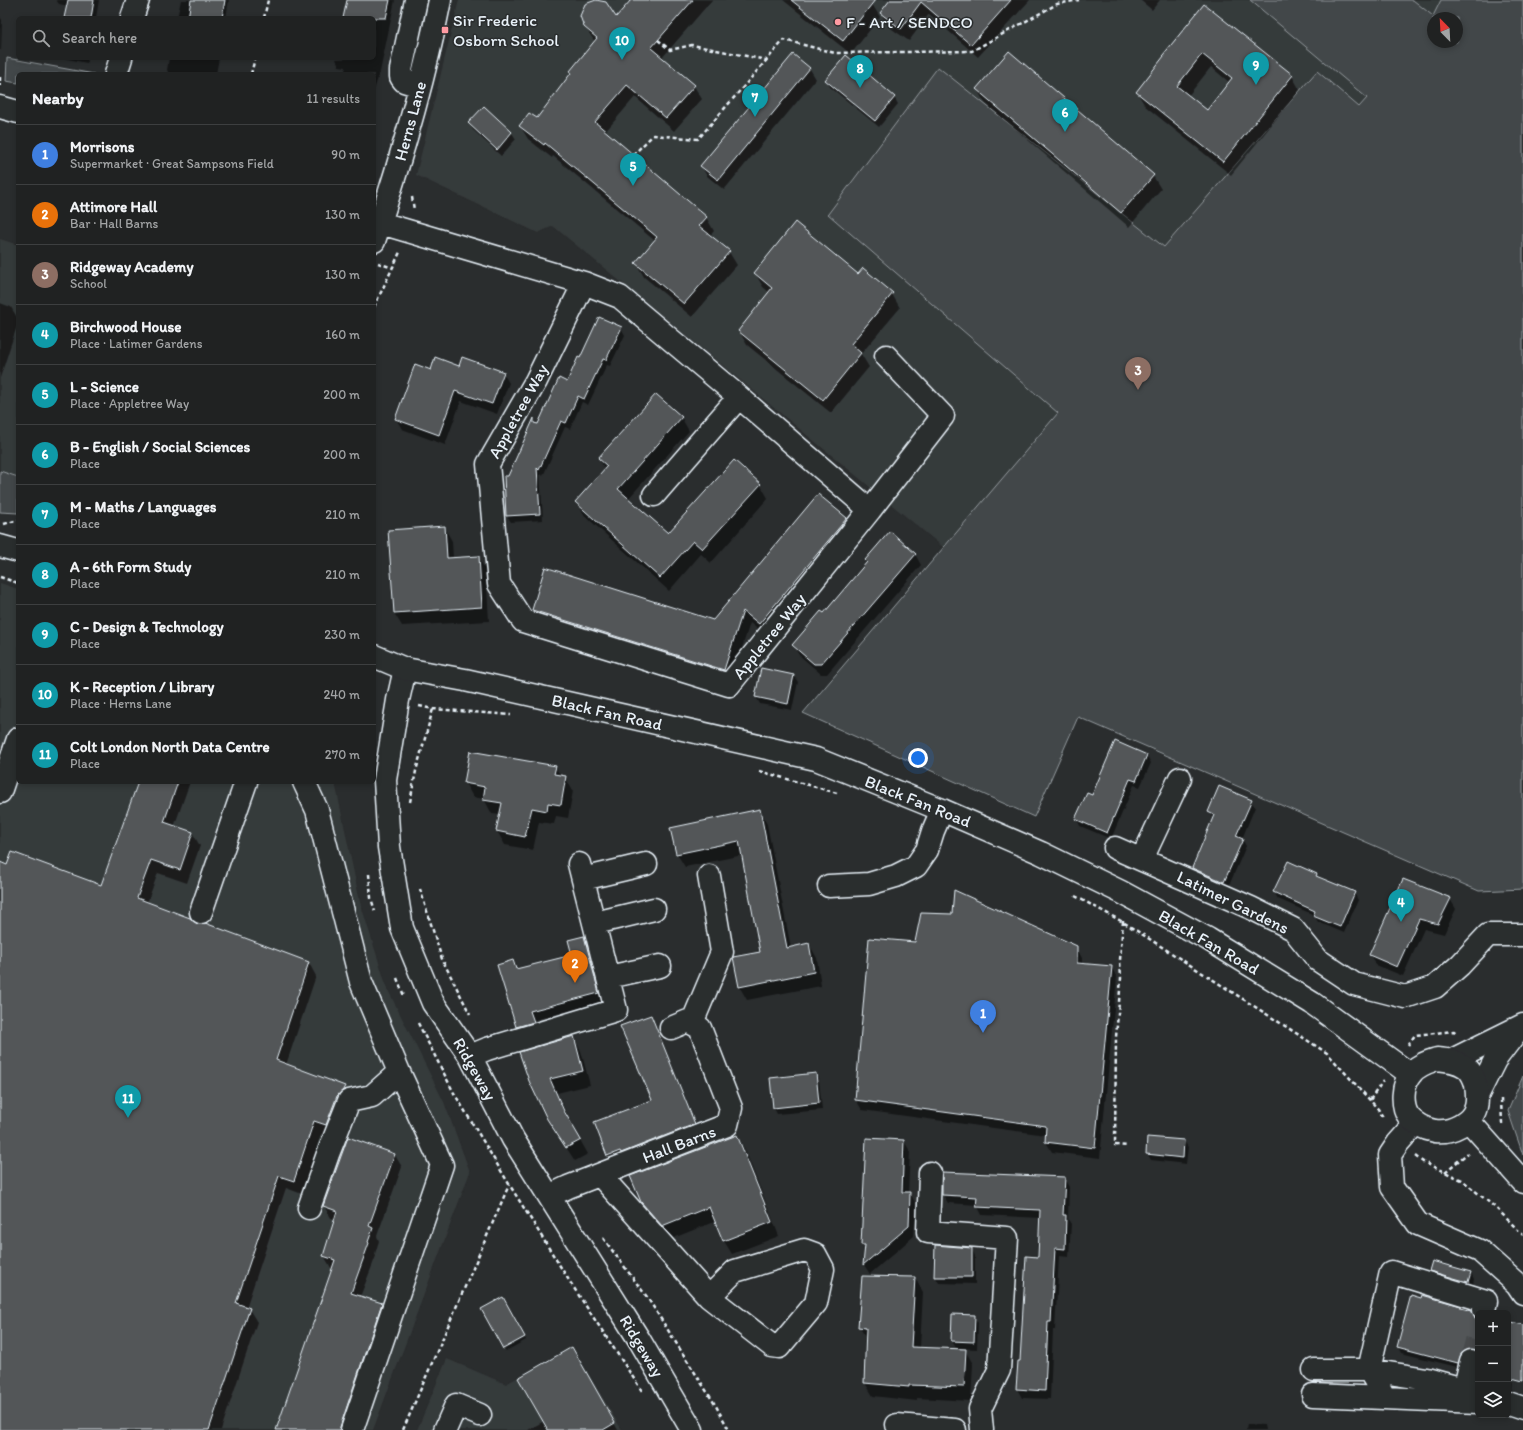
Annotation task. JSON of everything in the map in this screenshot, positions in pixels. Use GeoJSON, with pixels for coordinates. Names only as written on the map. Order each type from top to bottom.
{"type":"FeatureCollection","features":[{"type":"Feature","properties":{"kind":"street"},"geometry":{"type":"LineString","coordinates":[[133,16],[138,0]]}},
{"type":"Feature","properties":{"kind":"street"},"geometry":{"type":"LineString","coordinates":[[416,0],[401,70],[401,77],[409,84],[420,86]]}},
{"type":"Feature","properties":{"kind":"street","name":"Herns Lane"},"geometry":{"type":"LineString","coordinates":[[376,228],[397,171],[420,86],[440,0]]}},
{"type":"Feature","properties":{"kind":"street"},"geometry":{"type":"LineString","coordinates":[[117,72],[120,60]]}},
{"type":"Feature","properties":{"kind":"street"},"geometry":{"type":"LineString","coordinates":[[376,228],[584,283],[620,297],[870,510],[944,416],[886,356]]}},
{"type":"Feature","properties":{"kind":"street","name":"Appletree Way"},"geometry":{"type":"LineString","coordinates":[[584,283],[536,381],[488,464],[499,584],[522,621],[729,685],[870,510]]}},
{"type":"Feature","properties":{"kind":"street"},"geometry":{"type":"LineString","coordinates":[[654,495],[739,397]]}},
{"type":"Feature","properties":{"kind":"street"},"geometry":{"type":"LineString","coordinates":[[0,546],[16,550]]}},
{"type":"Feature","properties":{"kind":"street","name":"Black Fan Road"},"geometry":{"type":"LineString","coordinates":[[376,657],[405,669],[473,682],[816,759],[942,810],[1041,853],[1135,900],[1208,939],[1312,1003],[1410,1074]]}},
{"type":"Feature","properties":{"kind":"street","name":"Ridgeway"},"geometry":{"type":"LineString","coordinates":[[405,669],[398,700],[385,780],[389,847],[402,928],[433,1003],[470,1056],[513,1139],[640,1341],[692,1430]]}},
{"type":"Feature","properties":{"kind":"street"},"geometry":{"type":"LineString","coordinates":[[0,792],[16,745]]}},
{"type":"Feature","properties":{"kind":"street"},"geometry":{"type":"LineString","coordinates":[[1142,859],[1180,778]]}},
{"type":"Feature","properties":{"kind":"street"},"geometry":{"type":"LineString","coordinates":[[201,912],[245,784]]}},
{"type":"Feature","properties":{"kind":"street"},"geometry":{"type":"LineString","coordinates":[[305,784],[317,810],[361,982],[399,1072],[442,1165],[352,1430]]}},
{"type":"Feature","properties":{"kind":"street"},"geometry":{"type":"LineString","coordinates":[[830,886],[869,884],[896,876],[916,866],[927,850],[942,810]]}},
{"type":"Feature","properties":{"kind":"street","name":"Latimer Gardens"},"geometry":{"type":"LineString","coordinates":[[1115,848],[1251,908],[1293,929],[1318,960],[1354,984],[1405,996],[1435,987],[1460,965],[1488,935],[1523,935]]}},
{"type":"Feature","properties":{"kind":"street"},"geometry":{"type":"LineString","coordinates":[[470,1056],[486,1049],[614,1011],[616,1009],[581,871],[646,864]]}},
{"type":"Feature","properties":{"kind":"street"},"geometry":{"type":"LineString","coordinates":[[671,1028],[688,1021],[692,1023],[722,952],[709,876]]}},
{"type":"Feature","properties":{"kind":"street"},"geometry":{"type":"LineString","coordinates":[[595,924],[654,909]]}},
{"type":"Feature","properties":{"kind":"street"},"geometry":{"type":"LineString","coordinates":[[611,987],[660,966]]}},
{"type":"Feature","properties":{"kind":"street","name":"Hall Barns"},"geometry":{"type":"LineString","coordinates":[[549,1196],[568,1187],[727,1125],[731,1108],[700,1028],[692,1023]]}},
{"type":"Feature","properties":{"kind":"street"},"geometry":{"type":"LineString","coordinates":[[1452,1060],[1521,1027]]}},
{"type":"Feature","properties":{"kind":"street"},"geometry":{"type":"LineString","coordinates":[[1478,1094],[1474,1078],[1467,1068],[1452,1060],[1437,1059],[1422,1064],[1410,1074],[1405,1086],[1404,1100],[1407,1114],[1415,1124],[1428,1130],[1441,1132],[1456,1128],[1468,1120],[1476,1107],[1478,1094],[1494,1060],[1521,1027]]}},
{"type":"Feature","properties":{"kind":"street"},"geometry":{"type":"LineString","coordinates":[[309,1208],[349,1101],[372,1096],[399,1072]]}},
{"type":"Feature","properties":{"kind":"street"},"geometry":{"type":"LineString","coordinates":[[1468,1120],[1523,1182]]}},
{"type":"Feature","properties":{"kind":"street"},"geometry":{"type":"LineString","coordinates":[[1415,1124],[1398,1143],[1390,1155],[1392,1187],[1418,1224],[1480,1251],[1517,1284],[1523,1293]]}},
{"type":"Feature","properties":{"kind":"street"},"geometry":{"type":"LineString","coordinates":[[930,1173],[928,1232],[1007,1238],[998,1370],[980,1409],[982,1430]]}},
{"type":"Feature","properties":{"kind":"street"},"geometry":{"type":"LineString","coordinates":[[600,1175],[709,1297],[772,1346],[779,1347],[816,1303],[823,1269],[815,1254],[804,1250],[735,1271],[709,1297]]}},
{"type":"Feature","properties":{"kind":"street"},"geometry":{"type":"LineString","coordinates":[[1385,1398],[1369,1370],[1391,1272],[1486,1301],[1484,1310]]}},
{"type":"Feature","properties":{"kind":"street"},"geometry":{"type":"LineString","coordinates":[[1471,1361],[1466,1383],[1475,1395]]}},
{"type":"Feature","properties":{"kind":"street"},"geometry":{"type":"LineString","coordinates":[[1314,1370],[1369,1370],[1427,1379],[1475,1395]]}},
{"type":"Feature","properties":{"kind":"street"},"geometry":{"type":"LineString","coordinates":[[1313,1396],[1385,1398],[1475,1395]]}},
{"type":"Feature","properties":{"kind":"street"},"geometry":{"type":"LineString","coordinates":[[444,1430],[456,1405],[480,1415]]}},
{"type":"Feature","properties":{"kind":"street"},"geometry":{"type":"LineString","coordinates":[[897,1425],[955,1430]]}},
{"type":"Feature","properties":{"kind":"path"},"geometry":{"type":"LineString","coordinates":[[264,16],[268,0]]}},
{"type":"Feature","properties":{"kind":"path"},"geometry":{"type":"LineString","coordinates":[[633,155],[653,135],[698,139],[784,40],[835,53],[972,52],[1057,4],[1079,0]]}},
{"type":"Feature","properties":{"kind":"path"},"geometry":{"type":"LineString","coordinates":[[658,40],[670,50],[692,45],[766,60]]}},
{"type":"Feature","properties":{"kind":"path"},"geometry":{"type":"LineString","coordinates":[[252,72],[254,60]]}},
{"type":"Feature","properties":{"kind":"path"},"geometry":{"type":"LineString","coordinates":[[376,302],[404,246]]}},
{"type":"Feature","properties":{"kind":"path"},"geometry":{"type":"LineString","coordinates":[[376,262],[393,268]]}},
{"type":"Feature","properties":{"kind":"path"},"geometry":{"type":"LineString","coordinates":[[0,526],[16,521]]}},
{"type":"Feature","properties":{"kind":"path"},"geometry":{"type":"LineString","coordinates":[[0,576],[16,582]]}},
{"type":"Feature","properties":{"kind":"path"},"geometry":{"type":"LineString","coordinates":[[408,808],[416,771],[433,709]]}},
{"type":"Feature","properties":{"kind":"path"},"geometry":{"type":"LineString","coordinates":[[418,883],[442,959],[470,1015]]}},
{"type":"Feature","properties":{"kind":"path"},"geometry":{"type":"LineString","coordinates":[[1128,1146],[1115,1145],[1116,1037],[1121,978],[1120,960],[1123,922],[1135,900]]}},
{"type":"Feature","properties":{"kind":"path"},"geometry":{"type":"LineString","coordinates":[[1423,1162],[1462,1180],[1497,1209],[1523,1235]]}},
{"type":"Feature","properties":{"kind":"path"},"geometry":{"type":"LineString","coordinates":[[403,1430],[509,1184],[570,1282],[642,1392]]}},
{"type":"Feature","properties":{"kind":"path"},"geometry":{"type":"LineString","coordinates":[[600,1232],[646,1297],[716,1406],[729,1430]]}},
{"type":"Feature","properties":{"kind":"shaded area"},"geometry":{"type":"Polygon","coordinates":[[[459,0],[1523,0],[1523,889],[1479,891],[1078,717],[1034,817],[803,713],[943,547],[553,226],[538,233],[416,175],[459,0]]]}},
{"type":"Feature","properties":{"kind":"shaded area"},"geometry":{"type":"Polygon","coordinates":[[[1250,0],[1413,0],[1428,12],[1427,48],[1463,48],[1463,12],[1435,12],[1441,0],[1523,0],[1523,889],[1479,891],[1078,717],[1034,817],[803,713],[1058,413],[828,214],[938,67],[1164,247],[1317,71],[1359,107],[1367,98],[1250,0]]]}},
{"type":"Feature","properties":{"kind":"shaded area"},"geometry":{"type":"Polygon","coordinates":[[[7,58],[83,72],[16,72],[16,83],[6,81],[7,58]]]}},
{"type":"Feature","properties":{"kind":"shaded area"},"geometry":{"type":"Polygon","coordinates":[[[0,239],[16,244],[16,476],[0,471],[0,239]]]}},
{"type":"Feature","properties":{"kind":"shaded area"},"geometry":{"type":"Polygon","coordinates":[[[0,471],[16,476],[16,513],[0,512],[0,471]]]}},
{"type":"Feature","properties":{"kind":"shaded area"},"geometry":{"type":"Polygon","coordinates":[[[0,583],[16,588],[16,784],[335,784],[360,902],[387,988],[444,1102],[470,1172],[373,1430],[0,1430],[0,583]]]}},
{"type":"Feature","properties":{"kind":"shaded area"},"geometry":{"type":"Polygon","coordinates":[[[1523,1076],[1523,1155],[1508,1111],[1523,1076]]]}},
{"type":"Feature","properties":{"kind":"shaded area"},"geometry":{"type":"Polygon","coordinates":[[[572,1347],[622,1430],[417,1430],[447,1359],[506,1384],[572,1347]]]}},
{"type":"Feature","properties":{"kind":"building"},"geometry":{"type":"Polygon","coordinates":[[[68,0],[94,0],[91,16],[64,16],[68,0]]]}},
{"type":"Feature","properties":{"kind":"building"},"geometry":{"type":"Polygon","coordinates":[[[191,0],[225,0],[222,16],[188,16],[191,0]]]}},
{"type":"Feature","properties":{"kind":"building"},"geometry":{"type":"Polygon","coordinates":[[[347,0],[390,0],[386,18],[376,18],[376,16],[343,16],[347,0]]]}},
{"type":"Feature","properties":{"kind":"building"},"geometry":{"type":"Polygon","coordinates":[[[596,0],[606,2],[616,17],[631,0],[693,0],[651,48],[695,85],[666,118],[627,85],[595,122],[707,217],[699,226],[730,251],[684,304],[635,263],[657,237],[545,143],[544,145],[519,126],[529,113],[537,118],[571,73],[570,71],[597,38],[584,27],[580,16],[585,4],[596,0]]]}},
{"type":"Feature","properties":{"kind":"building","name":"F - Art / SENDCO"},"geometry":{"type":"Polygon","coordinates":[[[791,0],[875,0],[843,41],[791,0]]]}},
{"type":"Feature","properties":{"kind":"building"},"geometry":{"type":"Polygon","coordinates":[[[890,0],[1011,0],[971,45],[921,2],[901,29],[880,13],[890,0]]]}},
{"type":"Feature","properties":{"kind":"building"},"geometry":{"type":"Polygon","coordinates":[[[1204,4],[1293,75],[1223,162],[1136,92],[1164,56],[1163,55],[1204,4]],[[1202,54],[1177,86],[1207,110],[1232,78],[1202,54]]]}},
{"type":"Feature","properties":{"kind":"building"},"geometry":{"type":"Polygon","coordinates":[[[1009,51],[1154,175],[1121,213],[976,89],[1009,51]]]}},
{"type":"Feature","properties":{"kind":"building"},"geometry":{"type":"Polygon","coordinates":[[[793,54],[810,68],[718,180],[700,166],[793,54]]]}},
{"type":"Feature","properties":{"kind":"building"},"geometry":{"type":"Polygon","coordinates":[[[846,55],[895,97],[875,121],[825,80],[846,55]]]}},
{"type":"Feature","properties":{"kind":"building"},"geometry":{"type":"Polygon","coordinates":[[[484,106],[512,132],[497,150],[468,123],[484,106]]]}},
{"type":"Feature","properties":{"kind":"building"},"geometry":{"type":"Polygon","coordinates":[[[795,222],[858,274],[863,268],[893,293],[851,344],[861,353],[823,400],[738,331],[772,288],[754,273],[795,222]]]}},
{"type":"Feature","properties":{"kind":"building"},"geometry":{"type":"Polygon","coordinates":[[[599,317],[622,327],[606,360],[603,359],[584,399],[578,396],[566,423],[561,421],[539,470],[537,468],[540,514],[506,516],[504,476],[508,476],[534,418],[534,423],[538,424],[559,378],[567,382],[599,317]]]}},
{"type":"Feature","properties":{"kind":"building"},"geometry":{"type":"Polygon","coordinates":[[[435,357],[459,366],[462,357],[504,372],[492,404],[455,391],[439,435],[395,419],[415,364],[431,370],[435,357]]]}},
{"type":"Feature","properties":{"kind":"building"},"geometry":{"type":"Polygon","coordinates":[[[656,394],[682,417],[618,489],[668,533],[734,460],[761,484],[702,549],[693,541],[660,578],[575,502],[607,466],[598,458],[656,394]]]}},
{"type":"Feature","properties":{"kind":"building"},"geometry":{"type":"Polygon","coordinates":[[[818,494],[847,518],[759,624],[743,611],[724,670],[532,610],[545,567],[713,620],[818,494]]]}},
{"type":"Feature","properties":{"kind":"building"},"geometry":{"type":"Polygon","coordinates":[[[445,526],[447,558],[479,556],[482,607],[394,613],[388,530],[445,526]]]}},
{"type":"Feature","properties":{"kind":"building"},"geometry":{"type":"Polygon","coordinates":[[[890,531],[916,554],[821,664],[814,664],[792,645],[821,611],[824,613],[867,562],[865,560],[890,531]]]}},
{"type":"Feature","properties":{"kind":"building"},"geometry":{"type":"Polygon","coordinates":[[[761,668],[794,675],[788,704],[755,697],[761,668]]]}},
{"type":"Feature","properties":{"kind":"building"},"geometry":{"type":"Polygon","coordinates":[[[1115,741],[1147,755],[1136,781],[1130,779],[1107,833],[1075,819],[1087,793],[1092,795],[1115,741]]]}},
{"type":"Feature","properties":{"kind":"building"},"geometry":{"type":"Polygon","coordinates":[[[470,751],[556,766],[554,774],[566,776],[561,805],[548,803],[547,811],[532,808],[525,837],[496,831],[502,803],[483,800],[485,787],[464,783],[470,751]]]}},
{"type":"Feature","properties":{"kind":"building"},"geometry":{"type":"Polygon","coordinates":[[[137,784],[177,784],[164,822],[193,832],[180,870],[151,860],[137,898],[190,918],[197,924],[205,923],[309,962],[276,1060],[345,1086],[337,1096],[326,1125],[314,1121],[294,1181],[279,1176],[236,1303],[250,1308],[209,1430],[0,1430],[0,862],[7,865],[12,852],[101,885],[137,784]]]}},
{"type":"Feature","properties":{"kind":"building"},"geometry":{"type":"Polygon","coordinates":[[[1219,786],[1252,800],[1236,836],[1243,839],[1224,882],[1192,868],[1214,815],[1208,812],[1219,786]]]}},
{"type":"Feature","properties":{"kind":"building"},"geometry":{"type":"Polygon","coordinates":[[[760,809],[787,948],[809,943],[814,972],[739,987],[733,957],[760,952],[739,841],[676,854],[670,828],[760,809]]]}},
{"type":"Feature","properties":{"kind":"building"},"geometry":{"type":"Polygon","coordinates":[[[1288,861],[1317,874],[1316,876],[1355,892],[1340,927],[1313,916],[1315,911],[1273,892],[1288,861]]]}},
{"type":"Feature","properties":{"kind":"building"},"geometry":{"type":"Polygon","coordinates":[[[1403,879],[1451,898],[1438,924],[1419,919],[1397,967],[1369,955],[1403,879]]]}},
{"type":"Feature","properties":{"kind":"building"},"geometry":{"type":"Polygon","coordinates":[[[954,890],[1077,946],[1077,963],[1112,966],[1095,1148],[1045,1142],[1046,1126],[855,1100],[869,938],[915,942],[921,913],[952,914],[954,890]]]}},
{"type":"Feature","properties":{"kind":"building"},"geometry":{"type":"Polygon","coordinates":[[[584,936],[599,993],[530,1011],[534,1022],[516,1027],[497,965],[513,960],[516,969],[572,955],[568,940],[584,936]]]}},
{"type":"Feature","properties":{"kind":"building"},"geometry":{"type":"Polygon","coordinates":[[[651,1015],[695,1124],[621,1153],[620,1151],[607,1156],[594,1122],[652,1100],[620,1026],[651,1015]]]}},
{"type":"Feature","properties":{"kind":"building"},"geometry":{"type":"Polygon","coordinates":[[[574,1036],[583,1071],[550,1079],[564,1111],[581,1140],[566,1148],[547,1119],[529,1081],[519,1052],[574,1036]]]}},
{"type":"Feature","properties":{"kind":"building"},"geometry":{"type":"Polygon","coordinates":[[[816,1073],[819,1103],[773,1108],[770,1078],[816,1073]]]}},
{"type":"Feature","properties":{"kind":"building"},"geometry":{"type":"Polygon","coordinates":[[[737,1135],[772,1222],[723,1241],[709,1207],[662,1226],[641,1202],[630,1176],[737,1135]]]}},
{"type":"Feature","properties":{"kind":"building"},"geometry":{"type":"Polygon","coordinates":[[[348,1137],[395,1154],[369,1226],[373,1228],[368,1242],[369,1243],[351,1293],[382,1303],[339,1430],[276,1430],[335,1260],[323,1256],[337,1211],[323,1206],[348,1137]]]}},
{"type":"Feature","properties":{"kind":"building"},"geometry":{"type":"Polygon","coordinates":[[[1147,1137],[1184,1140],[1183,1158],[1146,1154],[1147,1137]]]}},
{"type":"Feature","properties":{"kind":"building"},"geometry":{"type":"Polygon","coordinates":[[[866,1138],[904,1140],[902,1192],[910,1192],[909,1226],[863,1265],[865,1245],[861,1245],[866,1138]]]}},
{"type":"Feature","properties":{"kind":"building"},"geometry":{"type":"Polygon","coordinates":[[[942,1172],[1065,1177],[1063,1215],[1066,1215],[1065,1249],[1055,1248],[1051,1322],[1048,1322],[1045,1391],[1016,1389],[1018,1361],[1020,1361],[1026,1256],[1038,1257],[1040,1210],[976,1207],[977,1197],[942,1195],[942,1172]]]}},
{"type":"Feature","properties":{"kind":"building"},"geometry":{"type":"Polygon","coordinates":[[[935,1245],[972,1248],[972,1277],[934,1277],[935,1245]]]}},
{"type":"Feature","properties":{"kind":"building"},"geometry":{"type":"Polygon","coordinates":[[[1432,1261],[1471,1272],[1468,1282],[1429,1271],[1432,1261]]]}},
{"type":"Feature","properties":{"kind":"building"},"geometry":{"type":"Polygon","coordinates":[[[862,1276],[915,1277],[911,1347],[966,1349],[964,1387],[909,1385],[909,1387],[864,1383],[866,1328],[858,1327],[862,1276]]]}},
{"type":"Feature","properties":{"kind":"building"},"geometry":{"type":"Polygon","coordinates":[[[1411,1295],[1421,1298],[1422,1295],[1461,1306],[1461,1308],[1472,1311],[1475,1319],[1475,1350],[1467,1349],[1462,1353],[1458,1363],[1397,1347],[1411,1295]]]}},
{"type":"Feature","properties":{"kind":"building"},"geometry":{"type":"Polygon","coordinates":[[[503,1297],[525,1337],[503,1349],[481,1309],[503,1297]]]}},
{"type":"Feature","properties":{"kind":"building"},"geometry":{"type":"Polygon","coordinates":[[[952,1314],[975,1315],[974,1342],[951,1341],[952,1314]]]}},
{"type":"Feature","properties":{"kind":"building"},"geometry":{"type":"Polygon","coordinates":[[[1511,1322],[1523,1325],[1523,1381],[1511,1378],[1511,1322]]]}},
{"type":"Feature","properties":{"kind":"building"},"geometry":{"type":"Polygon","coordinates":[[[572,1347],[615,1423],[603,1430],[548,1430],[518,1378],[572,1347]]]}},
{"type":"Feature","properties":{"kind":"tunnel"},"geometry":{"type":"LineString","coordinates":[[1471,1361],[1475,1345]]}},
{"type":"Feature","properties":{"kind":"place","name":"F - Art / SENDCO"},"geometry":{"type":"Point","coordinates":[838,22]}},
{"type":"Feature","properties":{"kind":"place","name":"Sir Frederic Osborn School"},"geometry":{"type":"Point","coordinates":[445,30]}},
{"type":"Feature","properties":{"kind":"place","name":"K - Reception / Library"},"geometry":{"type":"Point","coordinates":[622,60]}},
{"type":"Feature","properties":{"kind":"place","name":"C - Design & Technology"},"geometry":{"type":"Point","coordinates":[1256,85]}},
{"type":"Feature","properties":{"kind":"place","name":"A - 6th Form Study"},"geometry":{"type":"Point","coordinates":[860,88]}},
{"type":"Feature","properties":{"kind":"place","name":"M - Maths / Languages"},"geometry":{"type":"Point","coordinates":[755,117]}},
{"type":"Feature","properties":{"kind":"place","name":"B - English / Social Sciences"},"geometry":{"type":"Point","coordinates":[1065,132]}},
{"type":"Feature","properties":{"kind":"place","name":"L - Science"},"geometry":{"type":"Point","coordinates":[633,186]}},
{"type":"Feature","properties":{"kind":"place","name":"Ridgeway Academy"},"geometry":{"type":"Point","coordinates":[1138,390]}},
{"type":"Feature","properties":{"kind":"place","name":"Birchwood House"},"geometry":{"type":"Point","coordinates":[1401,922]}},
{"type":"Feature","properties":{"kind":"place","name":"Attimore Hall"},"geometry":{"type":"Point","coordinates":[575,983]}},
{"type":"Feature","properties":{"kind":"place","name":"Morrisons"},"geometry":{"type":"Point","coordinates":[983,1033]}},
{"type":"Feature","properties":{"kind":"place","name":"Colt London North Data Centre"},"geometry":{"type":"Point","coordinates":[128,1118]}}]}
